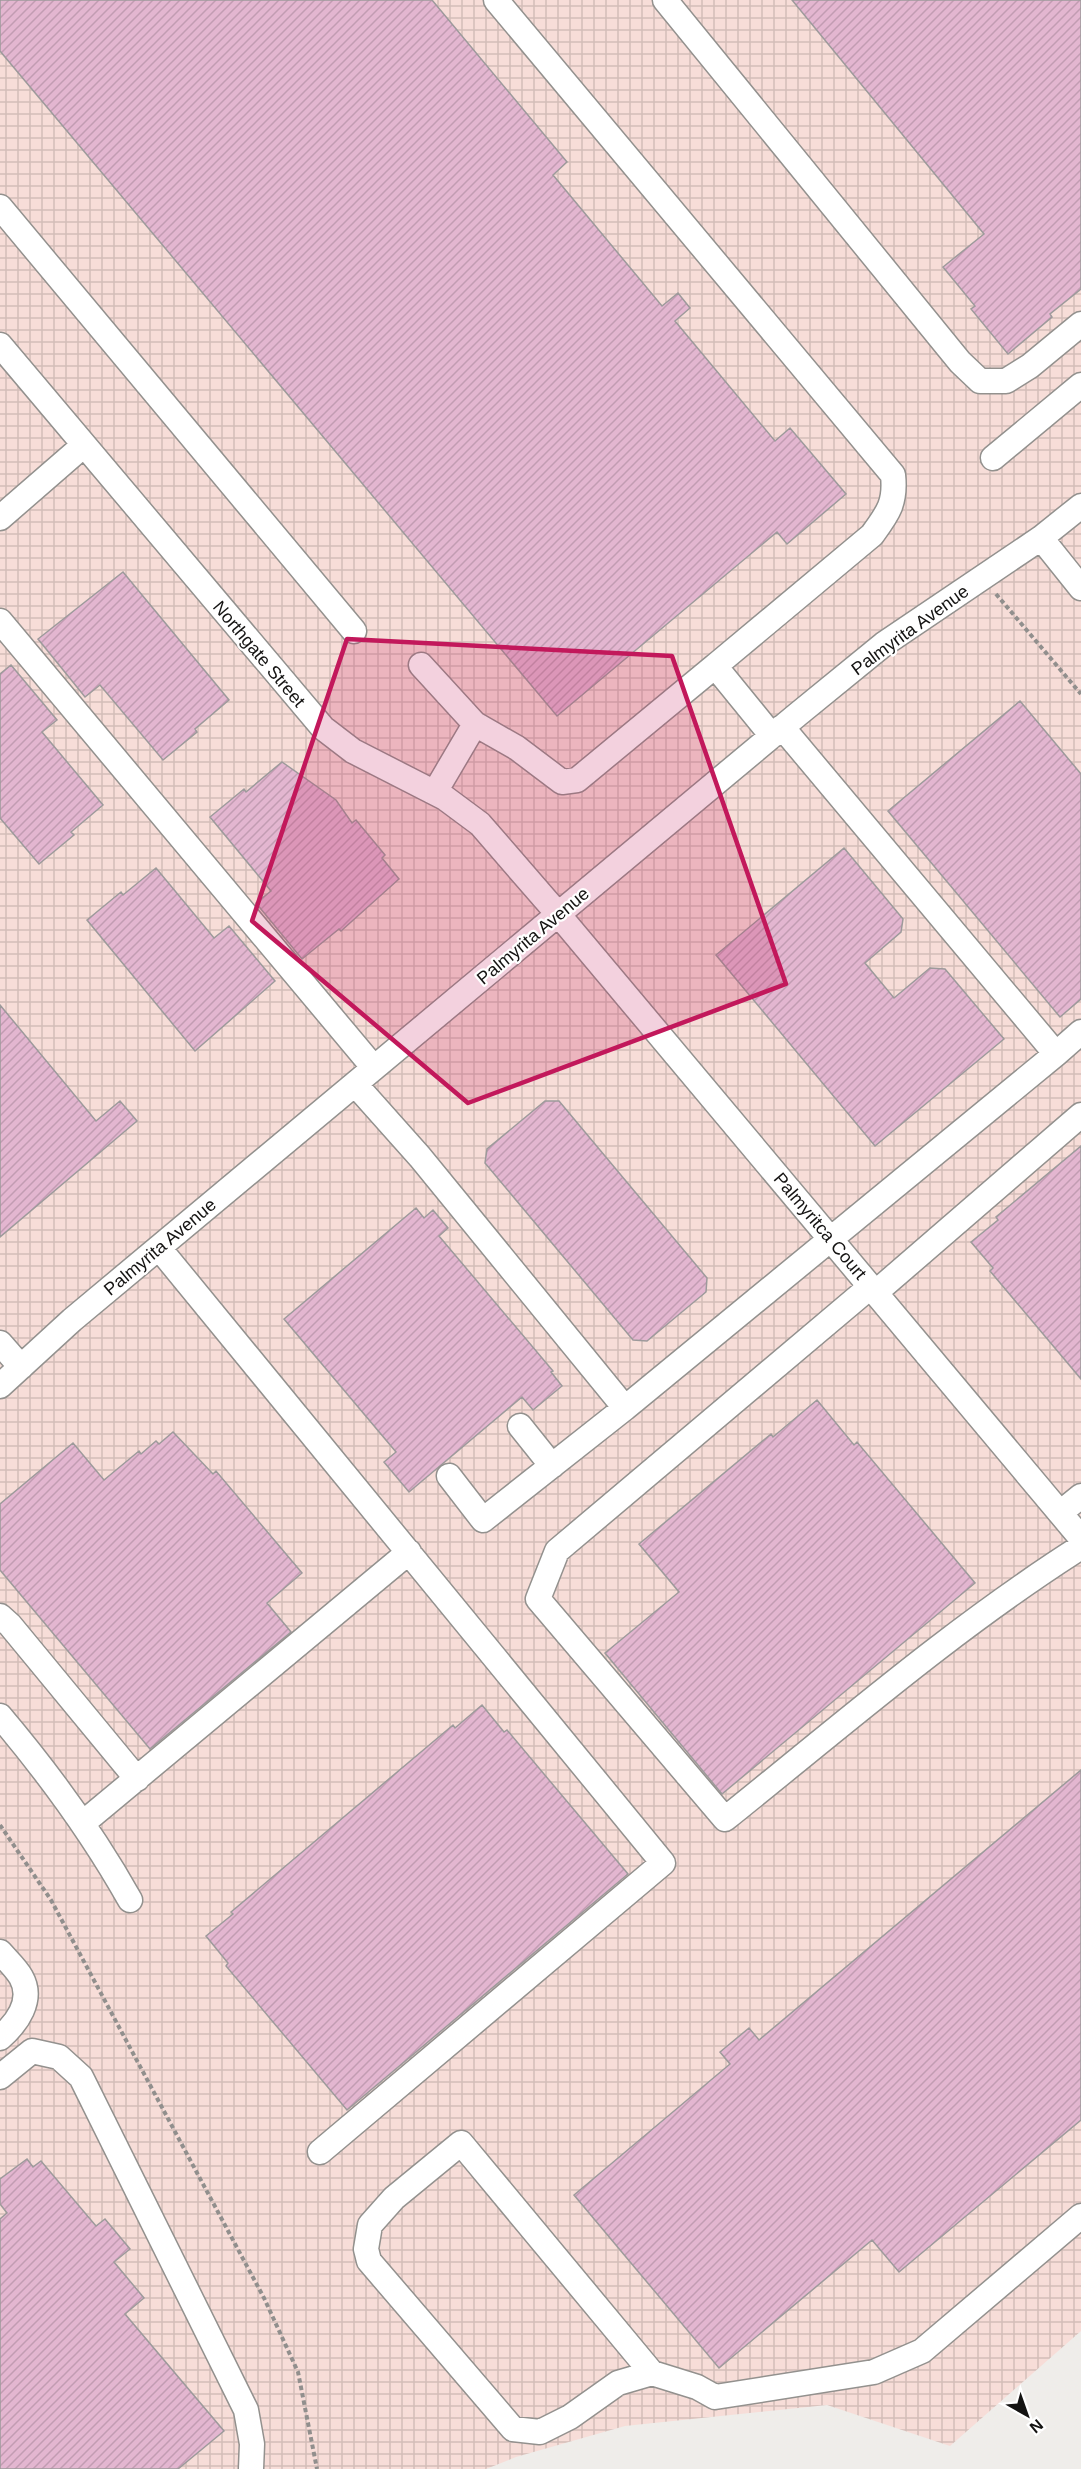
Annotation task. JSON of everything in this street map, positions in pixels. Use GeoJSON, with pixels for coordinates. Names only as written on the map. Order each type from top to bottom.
{"type":"FeatureCollection","features":[{"type":"Feature","properties":{"kind":"street"},"geometry":{"type":"LineString","coordinates":[[421,665],[475,724],[517,747],[562,782],[577,780],[872,535],[891,508],[895,492],[893,475],[496,0]]}},
{"type":"Feature","properties":{"kind":"street"},"geometry":{"type":"LineString","coordinates":[[665,0],[960,362],[980,381],[1006,381],[1030,366],[1081,324]]}},
{"type":"Feature","properties":{"kind":"street"},"geometry":{"type":"LineString","coordinates":[[0,207],[354,631]]}},
{"type":"Feature","properties":{"kind":"street","name":"Northgate Street"},"geometry":{"type":"LineString","coordinates":[[0,345],[323,728],[353,751],[435,792],[480,824],[558,914]]}},
{"type":"Feature","properties":{"kind":"street"},"geometry":{"type":"LineString","coordinates":[[993,458],[1081,385]]}},
{"type":"Feature","properties":{"kind":"street"},"geometry":{"type":"LineString","coordinates":[[3,509],[84,445]]}},
{"type":"Feature","properties":{"kind":"street","name":"Palmyrita Avenue"},"geometry":{"type":"LineString","coordinates":[[0,1386],[72,1320],[777,731],[884,644],[1041,538],[1081,506]]}},
{"type":"Feature","properties":{"kind":"street"},"geometry":{"type":"LineString","coordinates":[[1041,538],[1081,588]]}},
{"type":"Feature","properties":{"kind":"street"},"geometry":{"type":"LineString","coordinates":[[0,621],[374,1068]]}},
{"type":"Feature","properties":{"kind":"street"},"geometry":{"type":"LineString","coordinates":[[715,666],[777,731],[1056,1054]]}},
{"type":"Feature","properties":{"kind":"street"},"geometry":{"type":"LineString","coordinates":[[435,792],[475,724]]}},
{"type":"Feature","properties":{"kind":"street","name":"Palmyritca Court"},"geometry":{"type":"LineString","coordinates":[[558,914],[1081,1538]]}},
{"type":"Feature","properties":{"kind":"street"},"geometry":{"type":"LineString","coordinates":[[449,1476],[483,1520],[831,1240],[1081,1032]]}},
{"type":"Feature","properties":{"kind":"street"},"geometry":{"type":"LineString","coordinates":[[355,1084],[420,1157],[625,1408]]}},
{"type":"Feature","properties":{"kind":"street"},"geometry":{"type":"LineString","coordinates":[[1081,1115],[557,1551],[538,1599],[725,1820],[926,1657],[1022,1584],[1081,1547]]}},
{"type":"Feature","properties":{"kind":"street"},"geometry":{"type":"LineString","coordinates":[[159,1248],[663,1863],[320,2152]]}},
{"type":"Feature","properties":{"kind":"street"},"geometry":{"type":"LineString","coordinates":[[0,1343],[21,1367]]}},
{"type":"Feature","properties":{"kind":"street"},"geometry":{"type":"LineString","coordinates":[[520,1426],[552,1466]]}},
{"type":"Feature","properties":{"kind":"street"},"geometry":{"type":"LineString","coordinates":[[1060,1514],[1081,1496]]}},
{"type":"Feature","properties":{"kind":"street"},"geometry":{"type":"LineString","coordinates":[[83,1823],[409,1552]]}},
{"type":"Feature","properties":{"kind":"street"},"geometry":{"type":"LineString","coordinates":[[0,1616],[10,1625],[136,1779]]}},
{"type":"Feature","properties":{"kind":"street"},"geometry":{"type":"LineString","coordinates":[[0,1716],[63,1793],[107,1858],[130,1900]]}},
{"type":"Feature","properties":{"kind":"street"},"geometry":{"type":"LineString","coordinates":[[0,1952],[22,1978],[26,1997],[22,2013],[14,2026],[0,2038]]}},
{"type":"Feature","properties":{"kind":"street"},"geometry":{"type":"LineString","coordinates":[[0,2077],[32,2051],[59,2057],[81,2077],[246,2410],[252,2444],[251,2469]]}},
{"type":"Feature","properties":{"kind":"street"},"geometry":{"type":"LineString","coordinates":[[652,2373],[618,2384],[570,2417],[540,2432],[513,2429],[369,2261],[366,2249],[370,2225],[394,2198],[461,2143],[652,2373],[697,2387],[715,2397],[874,2372],[922,2351],[1081,2216]]}},
{"type":"Feature","properties":{"kind":"path"},"geometry":{"type":"LineString","coordinates":[[982,578],[1081,694]]}},
{"type":"Feature","properties":{"kind":"path"},"geometry":{"type":"LineString","coordinates":[[0,1825],[51,1900],[264,2298],[298,2372],[317,2469]]}},
{"type":"Feature","properties":{"kind":"highlighted area"},"geometry":{"type":"Polygon","coordinates":[[[347,639],[672,656],[786,984],[468,1103],[252,921],[347,639]]]}},
{"type":"Feature","properties":{"kind":"shaded area"},"geometry":{"type":"Polygon","coordinates":[[[0,0],[1081,0],[1081,2331],[950,2446],[827,2405],[625,2426],[516,2457],[486,2469],[0,2469],[0,0]]]}},
{"type":"Feature","properties":{"kind":"building"},"geometry":{"type":"Polygon","coordinates":[[[0,0],[432,0],[567,162],[553,175],[662,306],[678,293],[690,308],[675,321],[775,441],[790,428],[846,494],[787,544],[777,532],[557,716],[0,51],[0,0]]]}},
{"type":"Feature","properties":{"kind":"building"},"geometry":{"type":"Polygon","coordinates":[[[792,0],[1081,0],[1081,289],[1050,314],[1052,317],[1008,354],[971,309],[975,306],[943,267],[984,234],[792,0]]]}},
{"type":"Feature","properties":{"kind":"building"},"geometry":{"type":"Polygon","coordinates":[[[123,572],[229,700],[195,729],[197,732],[163,760],[100,685],[85,697],[38,639],[123,572]]]}},
{"type":"Feature","properties":{"kind":"building"},"geometry":{"type":"Polygon","coordinates":[[[11,665],[57,720],[42,732],[103,805],[71,832],[74,835],[39,864],[0,818],[0,674],[11,665]]]}},
{"type":"Feature","properties":{"kind":"building"},"geometry":{"type":"Polygon","coordinates":[[[1020,701],[1081,774],[1081,999],[1060,1017],[888,811],[1020,701]]]}},
{"type":"Feature","properties":{"kind":"building"},"geometry":{"type":"Polygon","coordinates":[[[282,762],[336,800],[352,823],[356,820],[385,855],[382,858],[399,879],[341,931],[339,929],[302,959],[256,903],[271,891],[210,817],[244,789],[246,792],[282,762]]]}},
{"type":"Feature","properties":{"kind":"building"},"geometry":{"type":"Polygon","coordinates":[[[844,848],[903,919],[901,932],[865,963],[894,998],[930,968],[945,969],[1004,1039],[875,1146],[716,955],[844,848]]]}},
{"type":"Feature","properties":{"kind":"building"},"geometry":{"type":"Polygon","coordinates":[[[156,868],[214,938],[229,926],[275,981],[195,1051],[87,920],[121,892],[123,895],[156,868]]]}},
{"type":"Feature","properties":{"kind":"building"},"geometry":{"type":"Polygon","coordinates":[[[0,1005],[96,1121],[120,1101],[137,1121],[0,1237],[0,1005]]]}},
{"type":"Feature","properties":{"kind":"building"},"geometry":{"type":"Polygon","coordinates":[[[545,1101],[559,1101],[707,1278],[706,1292],[647,1341],[633,1340],[485,1163],[487,1149],[545,1101]]]}},
{"type":"Feature","properties":{"kind":"building"},"geometry":{"type":"Polygon","coordinates":[[[1081,1146],[1081,1379],[990,1271],[993,1268],[971,1242],[998,1220],[996,1217],[1081,1146]]]}},
{"type":"Feature","properties":{"kind":"building"},"geometry":{"type":"Polygon","coordinates":[[[416,1208],[424,1218],[433,1210],[448,1228],[439,1236],[553,1371],[551,1372],[562,1386],[533,1410],[522,1397],[409,1492],[384,1462],[396,1452],[284,1319],[416,1208]]]}},
{"type":"Feature","properties":{"kind":"building"},"geometry":{"type":"Polygon","coordinates":[[[817,1400],[854,1445],[857,1442],[975,1583],[722,1794],[605,1653],[679,1592],[639,1544],[771,1434],[773,1437],[817,1400]]]}},
{"type":"Feature","properties":{"kind":"building"},"geometry":{"type":"Polygon","coordinates":[[[173,1432],[213,1474],[216,1471],[302,1573],[267,1603],[291,1632],[150,1749],[0,1570],[0,1504],[73,1443],[104,1480],[139,1451],[141,1454],[156,1441],[159,1444],[173,1432]]]}},
{"type":"Feature","properties":{"kind":"building"},"geometry":{"type":"Polygon","coordinates":[[[482,1705],[504,1732],[507,1730],[628,1874],[347,2110],[226,1966],[228,1963],[206,1936],[233,1914],[231,1912],[453,1725],[455,1728],[482,1705]]]}},
{"type":"Feature","properties":{"kind":"building"},"geometry":{"type":"Polygon","coordinates":[[[1081,1770],[1081,2120],[899,2272],[872,2240],[719,2368],[574,2195],[730,2064],[720,2052],[749,2028],[759,2040],[1081,1770]]]}},
{"type":"Feature","properties":{"kind":"building"},"geometry":{"type":"Polygon","coordinates":[[[27,2159],[33,2167],[41,2161],[96,2226],[105,2219],[130,2249],[114,2262],[144,2298],[125,2314],[224,2431],[178,2469],[0,2469],[0,2219],[7,2213],[0,2204],[0,2179],[27,2159]]]}}]}
